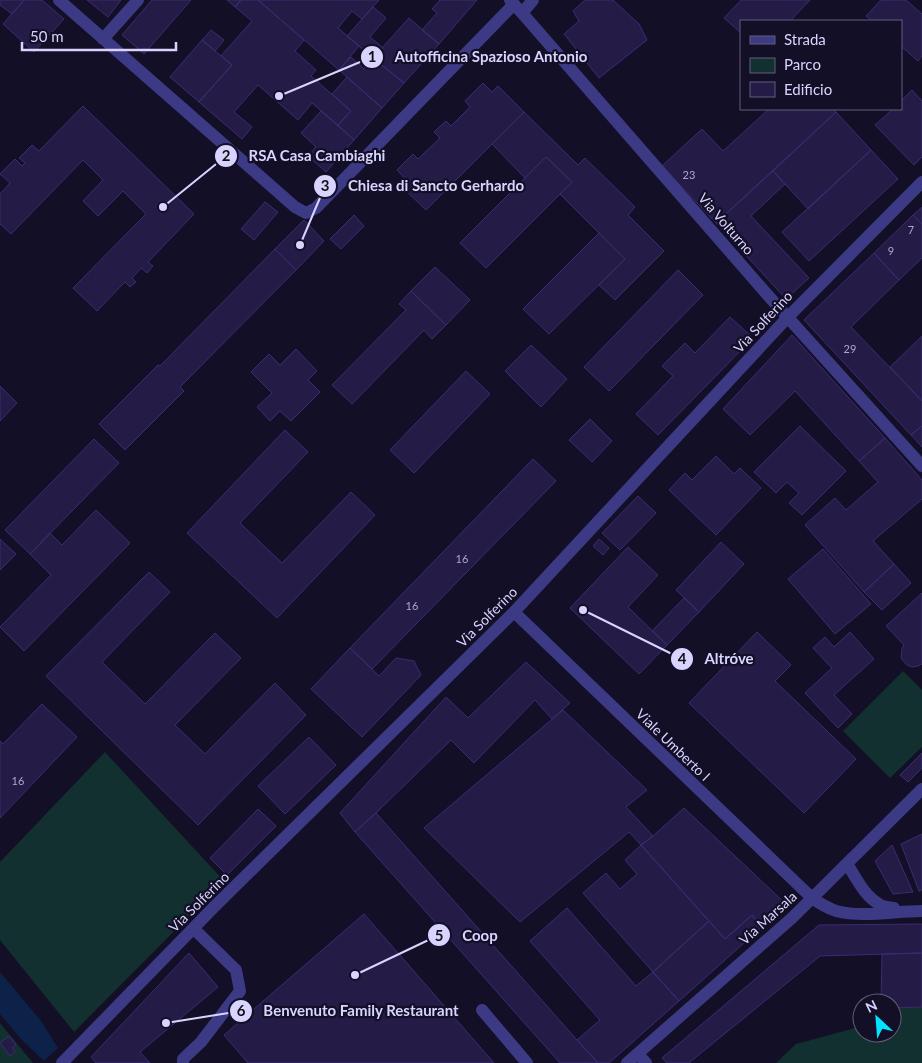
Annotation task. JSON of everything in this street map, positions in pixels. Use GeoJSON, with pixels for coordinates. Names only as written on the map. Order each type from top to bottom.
{"type":"FeatureCollection","features":[{"type":"Feature","properties":{"kind":"street"},"geometry":{"type":"LineString","coordinates":[[59,0],[295,207],[306,213],[316,208],[516,5],[534,0]]}},
{"type":"Feature","properties":{"kind":"street"},"geometry":{"type":"LineString","coordinates":[[103,39],[138,0]]}},
{"type":"Feature","properties":{"kind":"street","name":"Via Volturno"},"geometry":{"type":"LineString","coordinates":[[516,5],[788,317],[922,466]]}},
{"type":"Feature","properties":{"kind":"street","name":"Via Solferino"},"geometry":{"type":"LineString","coordinates":[[64,1060],[324,799],[514,612],[788,317],[922,182]]}},
{"type":"Feature","properties":{"kind":"street","name":"Viale Umberto I"},"geometry":{"type":"LineString","coordinates":[[514,612],[812,898],[834,910],[850,914],[916,911]]}},
{"type":"Feature","properties":{"kind":"street","name":"Via Marsala"},"geometry":{"type":"LineString","coordinates":[[627,1063],[642,1058],[792,918],[922,789]]}},
{"type":"Feature","properties":{"kind":"street"},"geometry":{"type":"LineString","coordinates":[[847,864],[866,893],[880,906],[916,911]]}},
{"type":"Feature","properties":{"kind":"street"},"geometry":{"type":"LineString","coordinates":[[183,1063],[183,1059],[201,1042],[240,991],[236,970],[194,929]]}},
{"type":"Feature","properties":{"kind":"street"},"geometry":{"type":"LineString","coordinates":[[482,1010],[527,1063]]}},
{"type":"Feature","properties":{"kind":"green space"},"geometry":{"type":"Polygon","coordinates":[[[903,671],[922,690],[922,747],[890,778],[843,731],[903,671]]]}},
{"type":"Feature","properties":{"kind":"green space"},"geometry":{"type":"Polygon","coordinates":[[[105,752],[224,881],[74,1032],[0,940],[0,862],[105,752]]]}},
{"type":"Feature","properties":{"kind":"green space"},"geometry":{"type":"Polygon","coordinates":[[[922,1007],[922,1063],[776,1063],[796,1044],[852,1029],[852,1043],[902,1043],[902,1008],[922,1007]]]}},
{"type":"Feature","properties":{"kind":"green space"},"geometry":{"type":"Polygon","coordinates":[[[0,1023],[33,1063],[0,1063],[0,1023]]]}},
{"type":"Feature","properties":{"kind":"water"},"geometry":{"type":"Polygon","coordinates":[[[0,972],[41,1021],[58,1048],[71,1063],[46,1063],[21,1039],[0,1014],[0,972]]]}},
{"type":"Feature","properties":{"kind":"pier"},"geometry":{"type":"Polygon","coordinates":[[[58,1048],[71,1063],[46,1063],[44,1061],[58,1048]]]}},
{"type":"Feature","properties":{"kind":"building"},"geometry":{"type":"Polygon","coordinates":[[[0,0],[24,0],[12,14],[0,5],[0,0]]]}},
{"type":"Feature","properties":{"kind":"building"},"geometry":{"type":"Polygon","coordinates":[[[24,0],[42,0],[64,19],[34,52],[3,24],[24,0]]]}},
{"type":"Feature","properties":{"kind":"building"},"geometry":{"type":"Polygon","coordinates":[[[87,0],[121,0],[108,17],[87,0]]]}},
{"type":"Feature","properties":{"kind":"building"},"geometry":{"type":"Polygon","coordinates":[[[152,0],[191,0],[144,54],[122,35],[152,0]]]}},
{"type":"Feature","properties":{"kind":"building"},"geometry":{"type":"Polygon","coordinates":[[[227,0],[241,0],[235,7],[227,0]]]}},
{"type":"Feature","properties":{"kind":"building"},"geometry":{"type":"Polygon","coordinates":[[[241,0],[258,0],[304,40],[295,51],[316,70],[311,76],[351,111],[338,125],[312,103],[298,120],[258,85],[234,112],[252,127],[242,139],[199,102],[232,65],[221,56],[252,21],[235,7],[241,0]]]}},
{"type":"Feature","properties":{"kind":"building"},"geometry":{"type":"Polygon","coordinates":[[[258,0],[379,0],[362,19],[352,11],[338,28],[359,46],[339,70],[258,0]]]}},
{"type":"Feature","properties":{"kind":"building"},"geometry":{"type":"Polygon","coordinates":[[[440,0],[477,0],[439,44],[422,30],[437,13],[432,9],[440,0]]]}},
{"type":"Feature","properties":{"kind":"building"},"geometry":{"type":"Polygon","coordinates":[[[585,0],[613,0],[639,24],[647,40],[599,78],[564,34],[579,21],[573,11],[585,0]]]}},
{"type":"Feature","properties":{"kind":"building"},"geometry":{"type":"Polygon","coordinates":[[[741,0],[810,0],[791,20],[740,20],[740,32],[724,18],[741,0]]]}},
{"type":"Feature","properties":{"kind":"building"},"geometry":{"type":"Polygon","coordinates":[[[881,0],[906,0],[922,14],[922,56],[918,61],[902,47],[902,20],[871,20],[866,16],[881,0]]]}},
{"type":"Feature","properties":{"kind":"building"},"geometry":{"type":"Polygon","coordinates":[[[373,7],[386,18],[370,37],[383,48],[373,58],[347,36],[373,7]]]}},
{"type":"Feature","properties":{"kind":"building"},"geometry":{"type":"Polygon","coordinates":[[[409,18],[439,44],[404,83],[373,58],[409,18]]]}},
{"type":"Feature","properties":{"kind":"building"},"geometry":{"type":"Polygon","coordinates":[[[211,30],[224,40],[215,51],[202,40],[211,30]]]}},
{"type":"Feature","properties":{"kind":"building"},"geometry":{"type":"Polygon","coordinates":[[[202,40],[232,65],[199,102],[170,77],[202,40]]]}},
{"type":"Feature","properties":{"kind":"building"},"geometry":{"type":"Polygon","coordinates":[[[351,57],[364,69],[373,58],[404,83],[382,108],[339,70],[351,57]]]}},
{"type":"Feature","properties":{"kind":"building"},"geometry":{"type":"Polygon","coordinates":[[[347,77],[382,108],[354,140],[338,125],[351,111],[332,94],[347,77]]]}},
{"type":"Feature","properties":{"kind":"building"},"geometry":{"type":"Polygon","coordinates":[[[483,83],[492,92],[498,86],[524,112],[426,210],[403,188],[409,183],[397,170],[413,154],[418,159],[440,138],[434,132],[446,121],[451,126],[470,107],[465,101],[483,83]]]}},
{"type":"Feature","properties":{"kind":"building"},"geometry":{"type":"Polygon","coordinates":[[[912,90],[922,101],[922,157],[914,165],[875,125],[892,110],[902,110],[902,100],[912,90]]]}},
{"type":"Feature","properties":{"kind":"building"},"geometry":{"type":"Polygon","coordinates":[[[83,106],[194,214],[148,262],[153,266],[147,273],[141,268],[132,278],[136,282],[130,287],[125,282],[97,311],[73,288],[146,214],[123,191],[98,216],[83,201],[103,180],[83,160],[11,234],[0,224],[0,194],[10,183],[0,174],[15,159],[22,166],[25,163],[19,158],[32,145],[39,151],[83,106]]]}},
{"type":"Feature","properties":{"kind":"building"},"geometry":{"type":"Polygon","coordinates":[[[768,110],[834,110],[836,112],[716,223],[662,166],[702,129],[723,151],[768,110]]]}},
{"type":"Feature","properties":{"kind":"building"},"geometry":{"type":"Polygon","coordinates":[[[321,111],[354,140],[326,172],[308,156],[316,147],[301,133],[321,111]]]}},
{"type":"Feature","properties":{"kind":"building"},"geometry":{"type":"Polygon","coordinates":[[[524,112],[578,165],[585,158],[635,207],[628,215],[664,251],[615,300],[599,285],[625,259],[560,194],[572,182],[546,157],[525,178],[492,144],[524,112]]]}},
{"type":"Feature","properties":{"kind":"building"},"geometry":{"type":"Polygon","coordinates":[[[836,112],[871,150],[808,209],[773,171],[836,112]]]}},
{"type":"Feature","properties":{"kind":"building"},"geometry":{"type":"Polygon","coordinates":[[[871,150],[898,179],[809,261],[782,232],[871,150]]]}},
{"type":"Feature","properties":{"kind":"building"},"geometry":{"type":"Polygon","coordinates":[[[546,157],[572,182],[486,268],[460,243],[546,157]]]}},
{"type":"Feature","properties":{"kind":"building"},"geometry":{"type":"Polygon","coordinates":[[[773,171],[785,184],[751,216],[809,278],[786,299],[716,223],[773,171]]]}},
{"type":"Feature","properties":{"kind":"building"},"geometry":{"type":"Polygon","coordinates":[[[265,202],[278,212],[254,240],[241,229],[265,202]]]}},
{"type":"Feature","properties":{"kind":"building"},"geometry":{"type":"Polygon","coordinates":[[[922,207],[922,224],[913,215],[922,207]]]}},
{"type":"Feature","properties":{"kind":"building"},"geometry":{"type":"Polygon","coordinates":[[[354,215],[364,226],[341,249],[330,239],[354,215]]]}},
{"type":"Feature","properties":{"kind":"building"},"geometry":{"type":"Polygon","coordinates":[[[913,215],[922,224],[922,258],[899,280],[874,253],[913,215]]]}},
{"type":"Feature","properties":{"kind":"building"},"geometry":{"type":"Polygon","coordinates":[[[304,220],[324,241],[296,270],[275,249],[304,220]]]}},
{"type":"Feature","properties":{"kind":"building"},"geometry":{"type":"Polygon","coordinates":[[[599,233],[625,259],[549,334],[523,309],[599,233]]]}},
{"type":"Feature","properties":{"kind":"building"},"geometry":{"type":"Polygon","coordinates":[[[275,249],[296,270],[180,387],[184,391],[125,450],[99,424],[158,365],[160,366],[275,249]]]}},
{"type":"Feature","properties":{"kind":"building"},"geometry":{"type":"Polygon","coordinates":[[[874,253],[899,280],[851,327],[922,401],[922,426],[911,435],[804,320],[874,253]]]}},
{"type":"Feature","properties":{"kind":"building"},"geometry":{"type":"Polygon","coordinates":[[[435,267],[470,300],[446,325],[411,291],[435,267]]]}},
{"type":"Feature","properties":{"kind":"building"},"geometry":{"type":"Polygon","coordinates":[[[678,270],[703,295],[609,391],[584,367],[678,270]]]}},
{"type":"Feature","properties":{"kind":"building"},"geometry":{"type":"Polygon","coordinates":[[[411,291],[446,325],[432,339],[424,330],[352,404],[332,385],[406,310],[399,304],[411,291]]]}},
{"type":"Feature","properties":{"kind":"building"},"geometry":{"type":"Polygon","coordinates":[[[730,317],[753,338],[658,435],[636,414],[673,376],[662,366],[685,343],[695,353],[730,317]]]}},
{"type":"Feature","properties":{"kind":"building"},"geometry":{"type":"Polygon","coordinates":[[[792,335],[885,438],[859,461],[795,391],[750,435],[723,409],[792,335]]]}},
{"type":"Feature","properties":{"kind":"building"},"geometry":{"type":"Polygon","coordinates":[[[922,336],[922,401],[890,367],[922,336]]]}},
{"type":"Feature","properties":{"kind":"building"},"geometry":{"type":"Polygon","coordinates":[[[531,345],[567,379],[541,407],[505,371],[531,345]]]}},
{"type":"Feature","properties":{"kind":"building"},"geometry":{"type":"Polygon","coordinates":[[[296,349],[317,371],[308,380],[320,392],[291,421],[280,411],[270,421],[257,407],[272,393],[251,372],[269,354],[280,365],[296,349]]]}},
{"type":"Feature","properties":{"kind":"building"},"geometry":{"type":"Polygon","coordinates":[[[466,371],[490,394],[414,473],[390,450],[466,371]]]}},
{"type":"Feature","properties":{"kind":"building"},"geometry":{"type":"Polygon","coordinates":[[[0,386],[17,403],[0,421],[0,386]]]}},
{"type":"Feature","properties":{"kind":"building"},"geometry":{"type":"Polygon","coordinates":[[[590,419],[612,441],[592,462],[569,440],[590,419]]]}},
{"type":"Feature","properties":{"kind":"building"},"geometry":{"type":"Polygon","coordinates":[[[800,426],[846,471],[802,515],[789,503],[799,493],[787,482],[776,493],[754,472],[800,426]]]}},
{"type":"Feature","properties":{"kind":"building"},"geometry":{"type":"Polygon","coordinates":[[[922,426],[922,447],[911,435],[922,426]]]}},
{"type":"Feature","properties":{"kind":"building"},"geometry":{"type":"Polygon","coordinates":[[[285,430],[308,452],[240,523],[282,563],[351,492],[375,515],[277,618],[187,533],[285,430]]]}},
{"type":"Feature","properties":{"kind":"building"},"geometry":{"type":"Polygon","coordinates":[[[885,438],[922,480],[922,499],[873,541],[894,564],[864,592],[805,525],[835,498],[846,510],[878,482],[859,461],[885,438]]]}},
{"type":"Feature","properties":{"kind":"building"},"geometry":{"type":"Polygon","coordinates":[[[94,439],[119,463],[30,554],[5,530],[94,439]]]}},
{"type":"Feature","properties":{"kind":"building"},"geometry":{"type":"Polygon","coordinates":[[[716,456],[734,474],[740,468],[761,488],[716,535],[669,490],[685,473],[692,480],[716,456]]]}},
{"type":"Feature","properties":{"kind":"building"},"geometry":{"type":"Polygon","coordinates":[[[533,459],[556,481],[372,669],[350,648],[533,459]]]}},
{"type":"Feature","properties":{"kind":"building"},"geometry":{"type":"Polygon","coordinates":[[[638,496],[656,513],[620,550],[602,533],[638,496]]]}},
{"type":"Feature","properties":{"kind":"building"},"geometry":{"type":"Polygon","coordinates":[[[96,510],[130,543],[24,651],[0,627],[51,575],[30,554],[50,533],[62,545],[96,510]]]}},
{"type":"Feature","properties":{"kind":"building"},"geometry":{"type":"Polygon","coordinates":[[[0,539],[16,554],[0,570],[0,539]]]}},
{"type":"Feature","properties":{"kind":"building"},"geometry":{"type":"Polygon","coordinates":[[[599,539],[609,548],[603,555],[593,546],[599,539]]]}},
{"type":"Feature","properties":{"kind":"building"},"geometry":{"type":"Polygon","coordinates":[[[721,542],[744,564],[699,612],[676,590],[721,542]]]}},
{"type":"Feature","properties":{"kind":"building"},"geometry":{"type":"Polygon","coordinates":[[[628,547],[658,575],[628,607],[667,645],[639,674],[570,608],[628,547]]]}},
{"type":"Feature","properties":{"kind":"building"},"geometry":{"type":"Polygon","coordinates":[[[823,549],[871,604],[835,634],[788,579],[823,549]]]}},
{"type":"Feature","properties":{"kind":"building"},"geometry":{"type":"Polygon","coordinates":[[[894,564],[911,583],[882,610],[864,592],[894,564]]]}},
{"type":"Feature","properties":{"kind":"building"},"geometry":{"type":"Polygon","coordinates":[[[149,572],[170,592],[102,662],[145,704],[215,633],[241,658],[175,725],[205,754],[275,683],[306,715],[198,825],[46,676],[149,572]]]}},
{"type":"Feature","properties":{"kind":"building"},"geometry":{"type":"Polygon","coordinates":[[[922,593],[922,664],[912,667],[907,665],[901,658],[904,645],[886,626],[922,593]]]}},
{"type":"Feature","properties":{"kind":"building"},"geometry":{"type":"Polygon","coordinates":[[[684,598],[699,612],[667,645],[652,631],[684,598]]]}},
{"type":"Feature","properties":{"kind":"building"},"geometry":{"type":"Polygon","coordinates":[[[757,632],[791,665],[775,681],[856,759],[804,813],[689,703],[757,632]]]}},
{"type":"Feature","properties":{"kind":"building"},"geometry":{"type":"Polygon","coordinates":[[[850,632],[874,659],[834,695],[852,714],[838,728],[805,693],[832,668],[813,648],[825,637],[834,647],[850,632]]]}},
{"type":"Feature","properties":{"kind":"building"},"geometry":{"type":"Polygon","coordinates":[[[350,648],[379,676],[396,658],[414,661],[421,675],[362,737],[311,689],[350,648]]]}},
{"type":"Feature","properties":{"kind":"building"},"geometry":{"type":"Polygon","coordinates":[[[526,662],[570,703],[552,719],[535,700],[474,763],[451,740],[355,832],[340,813],[446,697],[468,718],[526,662]]]}},
{"type":"Feature","properties":{"kind":"building"},"geometry":{"type":"Polygon","coordinates":[[[42,704],[77,737],[0,818],[0,741],[3,744],[42,704]]]}},
{"type":"Feature","properties":{"kind":"building"},"geometry":{"type":"Polygon","coordinates":[[[563,710],[647,790],[626,807],[653,836],[641,845],[629,832],[520,922],[424,828],[563,710]]]}},
{"type":"Feature","properties":{"kind":"building"},"geometry":{"type":"Polygon","coordinates":[[[309,737],[336,765],[285,814],[258,786],[309,737]]]}},
{"type":"Feature","properties":{"kind":"building"},"geometry":{"type":"Polygon","coordinates":[[[922,753],[922,768],[908,782],[900,775],[922,753]]]}},
{"type":"Feature","properties":{"kind":"building"},"geometry":{"type":"Polygon","coordinates":[[[684,808],[788,906],[762,927],[752,915],[725,939],[641,845],[684,808]]]}},
{"type":"Feature","properties":{"kind":"building"},"geometry":{"type":"Polygon","coordinates":[[[258,809],[276,826],[227,875],[210,858],[258,809]]]}},
{"type":"Feature","properties":{"kind":"building"},"geometry":{"type":"Polygon","coordinates":[[[376,813],[598,1063],[560,1063],[355,832],[376,813]]]}},
{"type":"Feature","properties":{"kind":"building"},"geometry":{"type":"Polygon","coordinates":[[[922,834],[922,890],[919,891],[901,844],[922,834]]]}},
{"type":"Feature","properties":{"kind":"building"},"geometry":{"type":"Polygon","coordinates":[[[641,845],[709,921],[653,972],[583,893],[606,873],[620,889],[637,874],[625,860],[641,845]]]}},
{"type":"Feature","properties":{"kind":"building"},"geometry":{"type":"Polygon","coordinates":[[[892,845],[913,892],[893,894],[875,861],[892,845]]]}},
{"type":"Feature","properties":{"kind":"building"},"geometry":{"type":"Polygon","coordinates":[[[567,908],[636,986],[653,972],[679,1001],[609,1063],[598,1063],[577,1040],[600,1020],[530,941],[567,908]]]}},
{"type":"Feature","properties":{"kind":"building"},"geometry":{"type":"Polygon","coordinates":[[[364,914],[494,1063],[248,1063],[224,1035],[364,914]]]}},
{"type":"Feature","properties":{"kind":"building"},"geometry":{"type":"Polygon","coordinates":[[[752,915],[762,927],[679,1001],[653,972],[709,921],[725,939],[752,915]]]}},
{"type":"Feature","properties":{"kind":"building"},"geometry":{"type":"Polygon","coordinates":[[[922,924],[922,953],[820,956],[690,1063],[667,1063],[662,1058],[819,925],[922,924]]]}},
{"type":"Feature","properties":{"kind":"building"},"geometry":{"type":"Polygon","coordinates":[[[189,953],[218,987],[140,1052],[150,1063],[96,1063],[91,1057],[189,953]]]}},
{"type":"Feature","properties":{"kind":"building"},"geometry":{"type":"Polygon","coordinates":[[[922,953],[922,1007],[902,1008],[902,993],[881,993],[882,954],[922,953]]]}},
{"type":"Feature","properties":{"kind":"building"},"geometry":{"type":"Polygon","coordinates":[[[9,1036],[16,1045],[12,1048],[15,1052],[10,1056],[0,1043],[9,1036]]]}},
{"type":"Feature","properties":{"kind":"place","name":"Autofficina Spazioso Antonio"},"geometry":{"type":"Point","coordinates":[279,96]}},
{"type":"Feature","properties":{"kind":"place","name":"RSA Casa Cambiaghi"},"geometry":{"type":"Point","coordinates":[163,207]}},
{"type":"Feature","properties":{"kind":"place","name":"Chiesa di Sancto Gerhardo"},"geometry":{"type":"Point","coordinates":[300,245]}},
{"type":"Feature","properties":{"kind":"place","name":"Altróve"},"geometry":{"type":"Point","coordinates":[583,610]}},
{"type":"Feature","properties":{"kind":"place","name":"Coop"},"geometry":{"type":"Point","coordinates":[355,975]}},
{"type":"Feature","properties":{"kind":"place","name":"Benvenuto Family Restaurant"},"geometry":{"type":"Point","coordinates":[166,1023]}}]}
